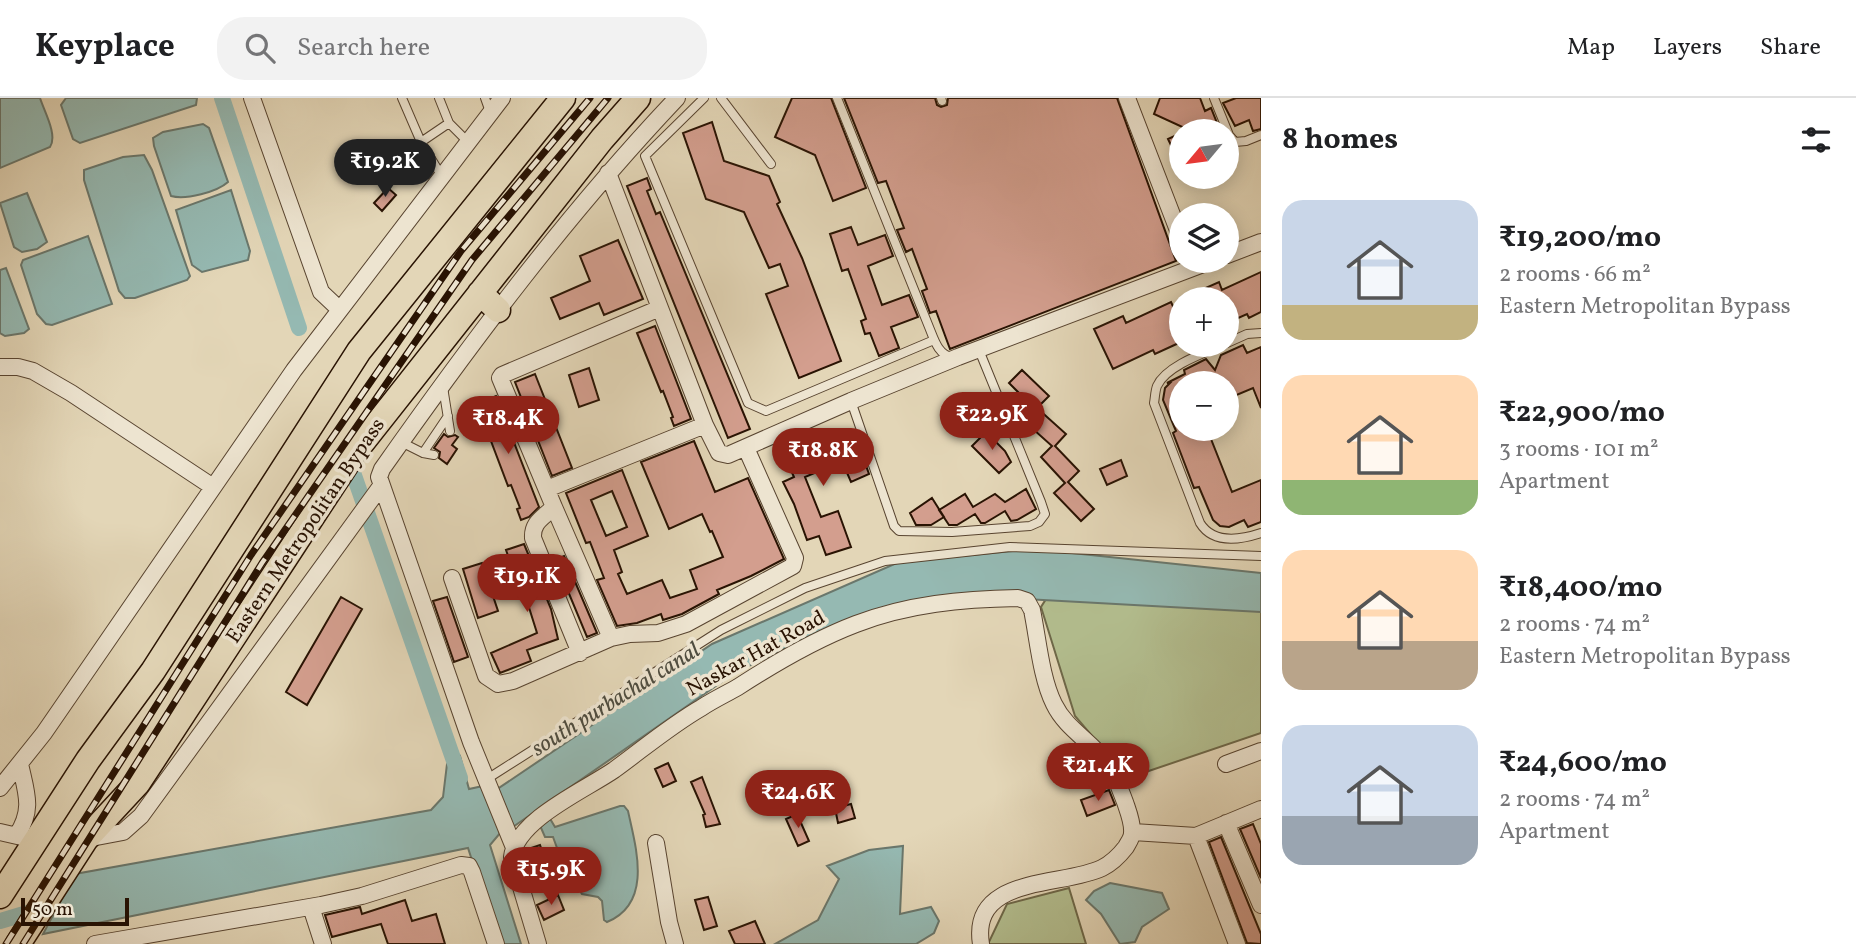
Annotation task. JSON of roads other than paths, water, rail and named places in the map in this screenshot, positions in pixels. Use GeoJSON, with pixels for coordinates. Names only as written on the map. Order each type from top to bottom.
{"type":"FeatureCollection","features":[{"type":"Feature","properties":{"kind":"main road"},"geometry":{"type":"LineString","coordinates":[[0,896],[17,836],[88,760],[153,671],[359,351],[563,98]]}},
{"type":"Feature","properties":{"kind":"main road","name":"Eastern Metropolitan Bypass"},"geometry":{"type":"LineString","coordinates":[[19,944],[86,839],[138,783],[354,453],[489,301],[602,138],[638,98]]}},
{"type":"Feature","properties":{"kind":"street"},"geometry":{"type":"LineString","coordinates":[[252,98],[321,292],[339,309]]}},
{"type":"Feature","properties":{"kind":"street"},"geometry":{"type":"LineString","coordinates":[[0,788],[44,733],[339,309],[467,141],[488,105],[502,98]]}},
{"type":"Feature","properties":{"kind":"street"},"geometry":{"type":"LineString","coordinates":[[86,839],[123,832],[141,816],[375,491],[382,470],[443,384],[489,301],[677,98]]}},
{"type":"Feature","properties":{"kind":"street"},"geometry":{"type":"LineString","coordinates":[[1127,98],[1169,207]]}},
{"type":"Feature","properties":{"kind":"street"},"geometry":{"type":"LineString","coordinates":[[602,138],[620,158]]}},
{"type":"Feature","properties":{"kind":"street"},"geometry":{"type":"LineString","coordinates":[[608,173],[705,425],[719,453],[728,455],[851,401],[1169,273]]}},
{"type":"Feature","properties":{"kind":"street"},"geometry":{"type":"LineString","coordinates":[[1239,250],[1261,242]]}},
{"type":"Feature","properties":{"kind":"street"},"geometry":{"type":"LineString","coordinates":[[611,638],[500,378],[660,308]]}},
{"type":"Feature","properties":{"kind":"street"},"geometry":{"type":"LineString","coordinates":[[0,368],[18,367],[33,371],[213,487]]}},
{"type":"Feature","properties":{"kind":"street"},"geometry":{"type":"LineString","coordinates":[[547,489],[705,425]]}},
{"type":"Feature","properties":{"kind":"street"},"geometry":{"type":"LineString","coordinates":[[452,578],[486,676],[498,684],[513,681],[611,638],[678,627],[746,593],[793,565],[795,558],[746,448]]}},
{"type":"Feature","properties":{"kind":"street"},"geometry":{"type":"LineString","coordinates":[[375,491],[471,742],[505,821],[513,845],[512,858],[538,944]]}},
{"type":"Feature","properties":{"kind":"street"},"geometry":{"type":"LineString","coordinates":[[554,507],[536,521],[532,530],[533,538],[580,653]]}},
{"type":"Feature","properties":{"kind":"street","name":"Naskar Hat Road"},"geometry":{"type":"LineString","coordinates":[[513,845],[537,820],[615,769],[664,732],[813,643],[856,624],[916,606],[1007,598],[1027,601],[1032,610],[1047,686],[1053,702],[1064,722],[1087,741],[1107,763],[1121,789],[1133,832]]}},
{"type":"Feature","properties":{"kind":"street"},"geometry":{"type":"LineString","coordinates":[[1226,765],[1261,751]]}},
{"type":"Feature","properties":{"kind":"street"},"geometry":{"type":"LineString","coordinates":[[17,836],[28,810],[20,764]]}},
{"type":"Feature","properties":{"kind":"street"},"geometry":{"type":"LineString","coordinates":[[981,944],[980,925],[986,912],[999,898],[1023,886],[1101,869],[1117,859],[1133,832],[1196,836],[1261,809]]}},
{"type":"Feature","properties":{"kind":"street"},"geometry":{"type":"LineString","coordinates":[[1226,823],[1261,905]]}},
{"type":"Feature","properties":{"kind":"street"},"geometry":{"type":"LineString","coordinates":[[1196,836],[1237,944]]}},
{"type":"Feature","properties":{"kind":"street"},"geometry":{"type":"LineString","coordinates":[[656,842],[675,944]]}},
{"type":"Feature","properties":{"kind":"street"},"geometry":{"type":"LineString","coordinates":[[95,944],[362,896],[461,865],[469,866],[472,872],[496,944]]}},
{"type":"Feature","properties":{"kind":"street"},"geometry":{"type":"LineString","coordinates":[[311,907],[323,944]]}},
{"type":"Feature","properties":{"kind":"lane"},"geometry":{"type":"LineString","coordinates":[[402,98],[421,142],[441,175]]}},
{"type":"Feature","properties":{"kind":"lane"},"geometry":{"type":"LineString","coordinates":[[439,98],[449,123],[467,141]]}},
{"type":"Feature","properties":{"kind":"lane"},"geometry":{"type":"LineString","coordinates":[[704,98],[645,156],[748,403],[766,411],[934,340]]}},
{"type":"Feature","properties":{"kind":"lane"},"geometry":{"type":"LineString","coordinates":[[721,98],[771,164]]}},
{"type":"Feature","properties":{"kind":"lane"},"geometry":{"type":"LineString","coordinates":[[837,98],[939,351],[947,357],[958,357]]}},
{"type":"Feature","properties":{"kind":"lane"},"geometry":{"type":"LineString","coordinates":[[1214,98],[1228,135],[1235,142],[1261,135]]}},
{"type":"Feature","properties":{"kind":"lane"},"geometry":{"type":"LineString","coordinates":[[421,142],[449,123]]}},
{"type":"Feature","properties":{"kind":"lane"},"geometry":{"type":"LineString","coordinates":[[1239,338],[1261,333]]}},
{"type":"Feature","properties":{"kind":"lane"},"geometry":{"type":"LineString","coordinates":[[851,401],[894,526],[899,531],[952,532],[1030,526],[1039,522],[1045,514],[979,349]]}},
{"type":"Feature","properties":{"kind":"lane"},"geometry":{"type":"LineString","coordinates":[[1196,357],[1183,363],[1157,386],[1154,403],[1205,531],[1216,537],[1232,539],[1261,533]]}},
{"type":"Feature","properties":{"kind":"lane"},"geometry":{"type":"LineString","coordinates":[[443,384],[450,431]]}},
{"type":"Feature","properties":{"kind":"lane"},"geometry":{"type":"LineString","coordinates":[[423,453],[448,416]]}},
{"type":"Feature","properties":{"kind":"lane"},"geometry":{"type":"LineString","coordinates":[[401,442],[423,453],[434,455]]}},
{"type":"Feature","properties":{"kind":"lane"},"geometry":{"type":"LineString","coordinates":[[490,786],[721,631],[805,588],[885,561],[1010,547],[1261,556]]}},
{"type":"Feature","properties":{"kind":"water"},"geometry":{"type":"Polygon","coordinates":[[[0,98],[40,98],[51,130],[50,147],[0,168],[0,98]]]}},
{"type":"Feature","properties":{"kind":"water"},"geometry":{"type":"Polygon","coordinates":[[[66,98],[197,98],[196,105],[80,143],[73,139],[61,105],[66,98]]]}},
{"type":"Feature","properties":{"kind":"water"},"geometry":{"type":"Polygon","coordinates":[[[203,124],[209,128],[228,182],[201,194],[171,196],[153,138],[163,132],[203,124]]]}},
{"type":"Feature","properties":{"kind":"water"},"geometry":{"type":"Polygon","coordinates":[[[144,155],[152,170],[190,276],[187,280],[135,298],[125,298],[119,291],[84,180],[84,170],[123,157],[144,155]]]}},
{"type":"Feature","properties":{"kind":"water"},"geometry":{"type":"Polygon","coordinates":[[[231,190],[250,251],[248,260],[202,272],[192,265],[176,210],[231,190]]]}},
{"type":"Feature","properties":{"kind":"water"},"geometry":{"type":"Polygon","coordinates":[[[27,193],[47,242],[37,249],[22,252],[14,247],[0,203],[27,193]]]}},
{"type":"Feature","properties":{"kind":"water"},"geometry":{"type":"Polygon","coordinates":[[[88,236],[112,304],[52,325],[46,324],[37,314],[21,265],[23,260],[88,236]]]}},
{"type":"Feature","properties":{"kind":"water"},"geometry":{"type":"Polygon","coordinates":[[[6,268],[29,329],[24,333],[5,336],[0,333],[0,270],[6,268]]]}},
{"type":"Feature","properties":{"kind":"water"},"geometry":{"type":"Polygon","coordinates":[[[1034,549],[1261,573],[1261,612],[955,595],[846,620],[736,672],[510,829],[496,790],[712,644],[899,562],[1034,549]]]}},
{"type":"Feature","properties":{"kind":"water"},"geometry":{"type":"Polygon","coordinates":[[[460,756],[469,789],[483,786],[501,832],[490,845],[521,944],[499,944],[468,848],[43,934],[75,874],[431,810],[443,797],[447,764],[460,756]]]}},
{"type":"Feature","properties":{"kind":"water"},"geometry":{"type":"Polygon","coordinates":[[[624,806],[628,811],[635,841],[638,873],[631,902],[607,922],[604,920],[602,901],[598,897],[582,894],[560,856],[553,837],[545,837],[538,821],[549,817],[555,827],[624,806]]]}},
{"type":"Feature","properties":{"kind":"water"},"geometry":{"type":"Polygon","coordinates":[[[903,846],[900,914],[931,907],[939,921],[934,933],[916,944],[775,944],[818,920],[839,879],[827,866],[869,850],[903,846]]]}},
{"type":"Feature","properties":{"kind":"water"},"geometry":{"type":"Polygon","coordinates":[[[1110,883],[1162,893],[1169,909],[1142,927],[1135,942],[1120,944],[1101,914],[1086,900],[1094,891],[1110,883]]]}},
{"type":"Feature","properties":{"kind":"waterway"},"geometry":{"type":"LineString","coordinates":[[222,98],[299,328]]}},
{"type":"Feature","properties":{"kind":"waterway"},"geometry":{"type":"LineString","coordinates":[[350,464],[460,778]]}},
{"type":"Feature","properties":{"kind":"waterway","name":"south purbachal canal"},"geometry":{"type":"LineString","coordinates":[[0,921],[44,908]]}},
{"type":"Feature","properties":{"kind":"railway"},"geometry":{"type":"LineString","coordinates":[[6,944],[251,555],[461,251],[590,98]]}},
{"type":"Feature","properties":{"kind":"railway"},"geometry":{"type":"LineString","coordinates":[[23,944],[262,563],[472,260],[608,98]]}}]}
